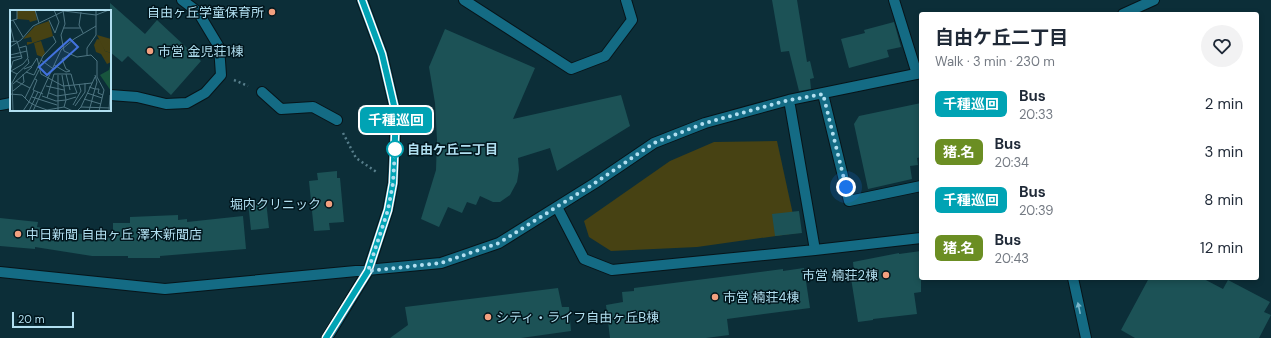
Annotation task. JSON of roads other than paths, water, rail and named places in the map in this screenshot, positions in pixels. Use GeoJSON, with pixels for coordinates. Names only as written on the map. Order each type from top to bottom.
{"type":"FeatureCollection","features":[{"type":"Feature","properties":{"kind":"street"},"geometry":{"type":"LineString","coordinates":[[111,95],[137,97],[166,104],[186,103],[205,93],[221,75],[219,47],[198,12],[182,0]]}},
{"type":"Feature","properties":{"kind":"street"},"geometry":{"type":"LineString","coordinates":[[326,338],[368,271],[388,210],[393,183],[396,114],[382,54],[363,0]]}},
{"type":"Feature","properties":{"kind":"street"},"geometry":{"type":"LineString","coordinates":[[464,0],[571,69],[605,56],[632,20],[626,0]]}},
{"type":"Feature","properties":{"kind":"street"},"geometry":{"type":"LineString","coordinates":[[0,272],[165,289],[441,263],[499,243],[654,143],[705,123],[789,100],[919,73],[894,0]]}},
{"type":"Feature","properties":{"kind":"street"},"geometry":{"type":"LineString","coordinates":[[1127,12],[1154,0]]}},
{"type":"Feature","properties":{"kind":"street"},"geometry":{"type":"LineString","coordinates":[[262,92],[282,110],[313,107],[337,120]]}},
{"type":"Feature","properties":{"kind":"street"},"geometry":{"type":"LineString","coordinates":[[823,94],[849,201],[919,186]]}},
{"type":"Feature","properties":{"kind":"street"},"geometry":{"type":"LineString","coordinates":[[789,100],[815,250]]}},
{"type":"Feature","properties":{"kind":"street"},"geometry":{"type":"LineString","coordinates":[[0,104],[10,103]]}},
{"type":"Feature","properties":{"kind":"street"},"geometry":{"type":"LineString","coordinates":[[557,207],[584,259],[612,270],[919,238]]}},
{"type":"Feature","properties":{"kind":"street"},"geometry":{"type":"LineString","coordinates":[[1073,280],[1086,338]]}},
{"type":"Feature","properties":{"kind":"place","name":"自由ヶ丘学童保育所"},"geometry":{"type":"Point","coordinates":[272,12]}},
{"type":"Feature","properties":{"kind":"place","name":"市営 金児荘1棟"},"geometry":{"type":"Point","coordinates":[150,51]}},
{"type":"Feature","properties":{"kind":"place","name":"自由ケ丘二丁目"},"geometry":{"type":"Point","coordinates":[395,149]}},
{"type":"Feature","properties":{"kind":"place","name":"堀内クリニック"},"geometry":{"type":"Point","coordinates":[329,204]}},
{"type":"Feature","properties":{"kind":"place","name":"中日新聞 自由ヶ丘 澤木新聞店"},"geometry":{"type":"Point","coordinates":[18,234]}},
{"type":"Feature","properties":{"kind":"place","name":"市営 楠荘2棟"},"geometry":{"type":"Point","coordinates":[886,275]}},
{"type":"Feature","properties":{"kind":"place","name":"市営 楠荘4棟"},"geometry":{"type":"Point","coordinates":[715,297]}},
{"type":"Feature","properties":{"kind":"place","name":"シティ・ライフ自由ヶ丘B棟"},"geometry":{"type":"Point","coordinates":[488,317]}}]}
